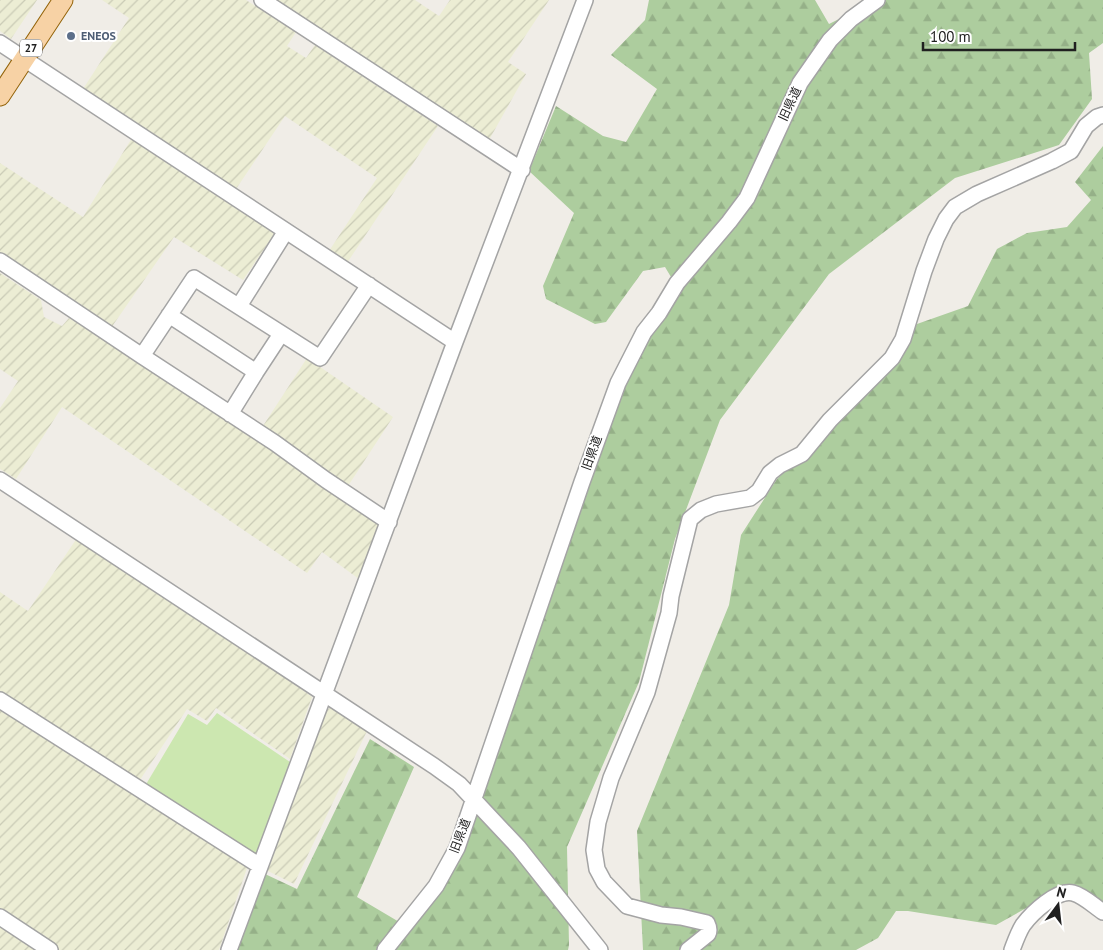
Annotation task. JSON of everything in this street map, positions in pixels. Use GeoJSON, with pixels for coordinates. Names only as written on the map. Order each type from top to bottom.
{"type":"FeatureCollection","features":[{"type":"Feature","properties":{"kind":"main road","name":"27"},"geometry":{"type":"LineString","coordinates":[[0,96],[63,0]]}},
{"type":"Feature","properties":{"kind":"street"},"geometry":{"type":"LineString","coordinates":[[262,0],[522,170]]}},
{"type":"Feature","properties":{"kind":"street"},"geometry":{"type":"LineString","coordinates":[[229,950],[585,0]]}},
{"type":"Feature","properties":{"kind":"street","name":"旧県道"},"geometry":{"type":"LineString","coordinates":[[385,950],[436,886],[457,848],[582,482],[618,383],[644,332],[659,313],[677,284],[747,198],[800,84],[830,40],[851,19],[877,0]]}},
{"type":"Feature","properties":{"kind":"street"},"geometry":{"type":"LineString","coordinates":[[0,43],[456,342]]}},
{"type":"Feature","properties":{"kind":"street"},"geometry":{"type":"LineString","coordinates":[[688,950],[708,934],[710,931],[707,923],[661,915],[627,906],[604,882],[597,869],[594,850],[598,822],[610,778],[647,692],[669,613],[671,596],[690,520],[701,510],[716,504],[750,498],[759,491],[770,473],[780,465],[802,454],[830,420],[892,358],[903,339],[936,239],[946,219],[955,207],[977,194],[1071,151],[1086,126],[1096,117],[1103,115]]}},
{"type":"Feature","properties":{"kind":"street"},"geometry":{"type":"LineString","coordinates":[[239,306],[286,231]]}},
{"type":"Feature","properties":{"kind":"street"},"geometry":{"type":"LineString","coordinates":[[0,261],[275,443],[389,522]]}},
{"type":"Feature","properties":{"kind":"street"},"geometry":{"type":"LineString","coordinates":[[142,356],[194,278],[320,358],[368,286]]}},
{"type":"Feature","properties":{"kind":"street"},"geometry":{"type":"LineString","coordinates":[[169,315],[256,372]]}},
{"type":"Feature","properties":{"kind":"street"},"geometry":{"type":"LineString","coordinates":[[230,414],[281,334]]}},
{"type":"Feature","properties":{"kind":"street"},"geometry":{"type":"LineString","coordinates":[[0,480],[459,784],[518,848],[600,950]]}},
{"type":"Feature","properties":{"kind":"street"},"geometry":{"type":"LineString","coordinates":[[0,700],[260,866]]}},
{"type":"Feature","properties":{"kind":"street"},"geometry":{"type":"LineString","coordinates":[[1012,950],[1022,927],[1034,912],[1056,896],[1072,893],[1103,912]]}},
{"type":"Feature","properties":{"kind":"street"},"geometry":{"type":"LineString","coordinates":[[0,917],[50,950]]}},
{"type":"Feature","properties":{"kind":"green space"},"geometry":{"type":"Polygon","coordinates":[[[0,0],[37,0],[11,39],[0,31],[0,0]]]}},
{"type":"Feature","properties":{"kind":"green space"},"geometry":{"type":"Polygon","coordinates":[[[102,0],[246,0],[296,32],[287,46],[306,58],[315,45],[438,126],[347,263],[329,251],[377,178],[285,116],[236,189],[83,89],[129,18],[102,0]]]}},
{"type":"Feature","properties":{"kind":"green space"},"geometry":{"type":"Polygon","coordinates":[[[274,0],[415,0],[439,16],[450,0],[549,0],[508,62],[526,74],[489,140],[274,0]]]}},
{"type":"Feature","properties":{"kind":"green space"},"geometry":{"type":"Polygon","coordinates":[[[649,0],[815,0],[829,24],[877,0],[1103,0],[1103,43],[1089,53],[1092,99],[1059,145],[955,178],[829,274],[720,420],[675,539],[639,682],[567,847],[568,950],[237,950],[265,874],[297,889],[370,739],[414,767],[357,897],[411,929],[461,852],[619,402],[671,277],[665,267],[643,271],[606,322],[595,324],[546,299],[543,286],[574,213],[529,171],[556,106],[603,136],[626,142],[657,89],[611,55],[645,20],[649,0]]]}},
{"type":"Feature","properties":{"kind":"green space"},"geometry":{"type":"Polygon","coordinates":[[[132,138],[275,233],[243,280],[174,237],[111,328],[0,255],[0,163],[83,217],[132,138]]]}},
{"type":"Feature","properties":{"kind":"green space"},"geometry":{"type":"Polygon","coordinates":[[[1103,146],[1103,906],[1066,886],[996,925],[908,911],[896,911],[878,938],[856,950],[643,950],[637,831],[729,605],[741,535],[777,479],[896,365],[917,324],[968,306],[997,249],[1027,233],[1067,227],[1091,200],[1075,182],[1103,146]]]}},
{"type":"Feature","properties":{"kind":"green space"},"geometry":{"type":"Polygon","coordinates":[[[0,273],[41,300],[44,317],[62,326],[69,318],[231,421],[381,522],[359,579],[322,552],[307,573],[62,407],[16,479],[0,469],[0,408],[18,381],[0,369],[0,273]]]}},
{"type":"Feature","properties":{"kind":"green space"},"geometry":{"type":"Polygon","coordinates":[[[307,358],[393,417],[348,486],[261,429],[307,358]]]}},
{"type":"Feature","properties":{"kind":"green space"},"geometry":{"type":"Polygon","coordinates":[[[77,538],[302,685],[300,688],[312,697],[290,759],[216,708],[207,721],[187,709],[134,789],[247,868],[219,950],[0,950],[0,592],[28,611],[77,538]]]}},
{"type":"Feature","properties":{"kind":"green space"},"geometry":{"type":"Polygon","coordinates":[[[332,707],[367,731],[294,884],[266,870],[324,711],[332,707]]]}},
{"type":"Feature","properties":{"kind":"green space"},"geometry":{"type":"Polygon","coordinates":[[[217,713],[290,762],[257,855],[145,786],[188,714],[207,725],[217,713]]]}},
{"type":"Feature","properties":{"kind":"place","name":"ENEOS"},"geometry":{"type":"Point","coordinates":[71,36]}}]}
